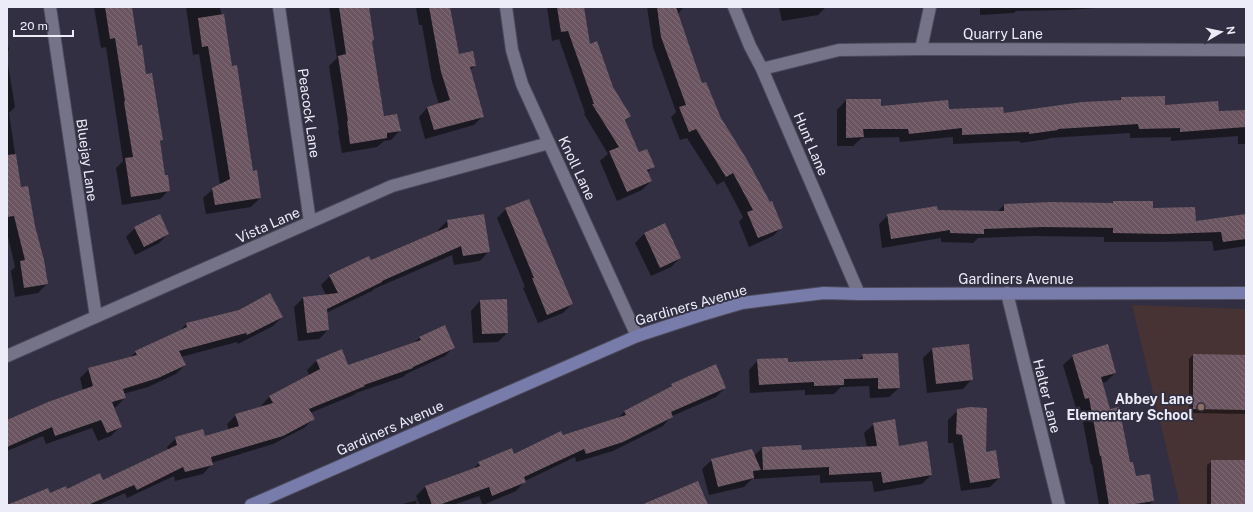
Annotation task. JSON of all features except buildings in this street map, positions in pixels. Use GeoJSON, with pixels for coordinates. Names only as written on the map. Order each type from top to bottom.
{"type":"FeatureCollection","features":[{"type":"Feature","properties":{"kind":"main road","name":"Gardiners Avenue"},"geometry":{"type":"LineString","coordinates":[[252,505],[637,336],[742,303],[824,293],[1246,293]]}},
{"type":"Feature","properties":{"kind":"street","name":"Bluejay Lane"},"geometry":{"type":"LineString","coordinates":[[50,7],[96,317]]}},
{"type":"Feature","properties":{"kind":"street","name":"Peacock Lane"},"geometry":{"type":"LineString","coordinates":[[279,7],[310,222]]}},
{"type":"Feature","properties":{"kind":"street","name":"Knoll Lane"},"geometry":{"type":"LineString","coordinates":[[506,7],[512,50],[520,77],[637,336]]}},
{"type":"Feature","properties":{"kind":"street","name":"Hunt Lane"},"geometry":{"type":"LineString","coordinates":[[734,7],[860,294]]}},
{"type":"Feature","properties":{"kind":"street"},"geometry":{"type":"LineString","coordinates":[[921,49],[930,7]]}},
{"type":"Feature","properties":{"kind":"street","name":"Quarry Lane"},"geometry":{"type":"LineString","coordinates":[[762,69],[840,50],[1246,50]]}},
{"type":"Feature","properties":{"kind":"street","name":"Vista Lane"},"geometry":{"type":"LineString","coordinates":[[7,356],[392,186],[549,143]]}},
{"type":"Feature","properties":{"kind":"street","name":"Halter Lane"},"geometry":{"type":"LineString","coordinates":[[1007,294],[1059,505]]}},
{"type":"Feature","properties":{"kind":"shaded area","name":"Abbey Lane Elementary School"},"geometry":{"type":"Polygon","coordinates":[[[1132,305],[1246,309],[1246,505],[1180,505],[1132,305]]]}},
{"type":"Feature","properties":{"kind":"place","name":"Abbey Lane Elementary School"},"geometry":{"type":"Point","coordinates":[1201,407]}}]}
